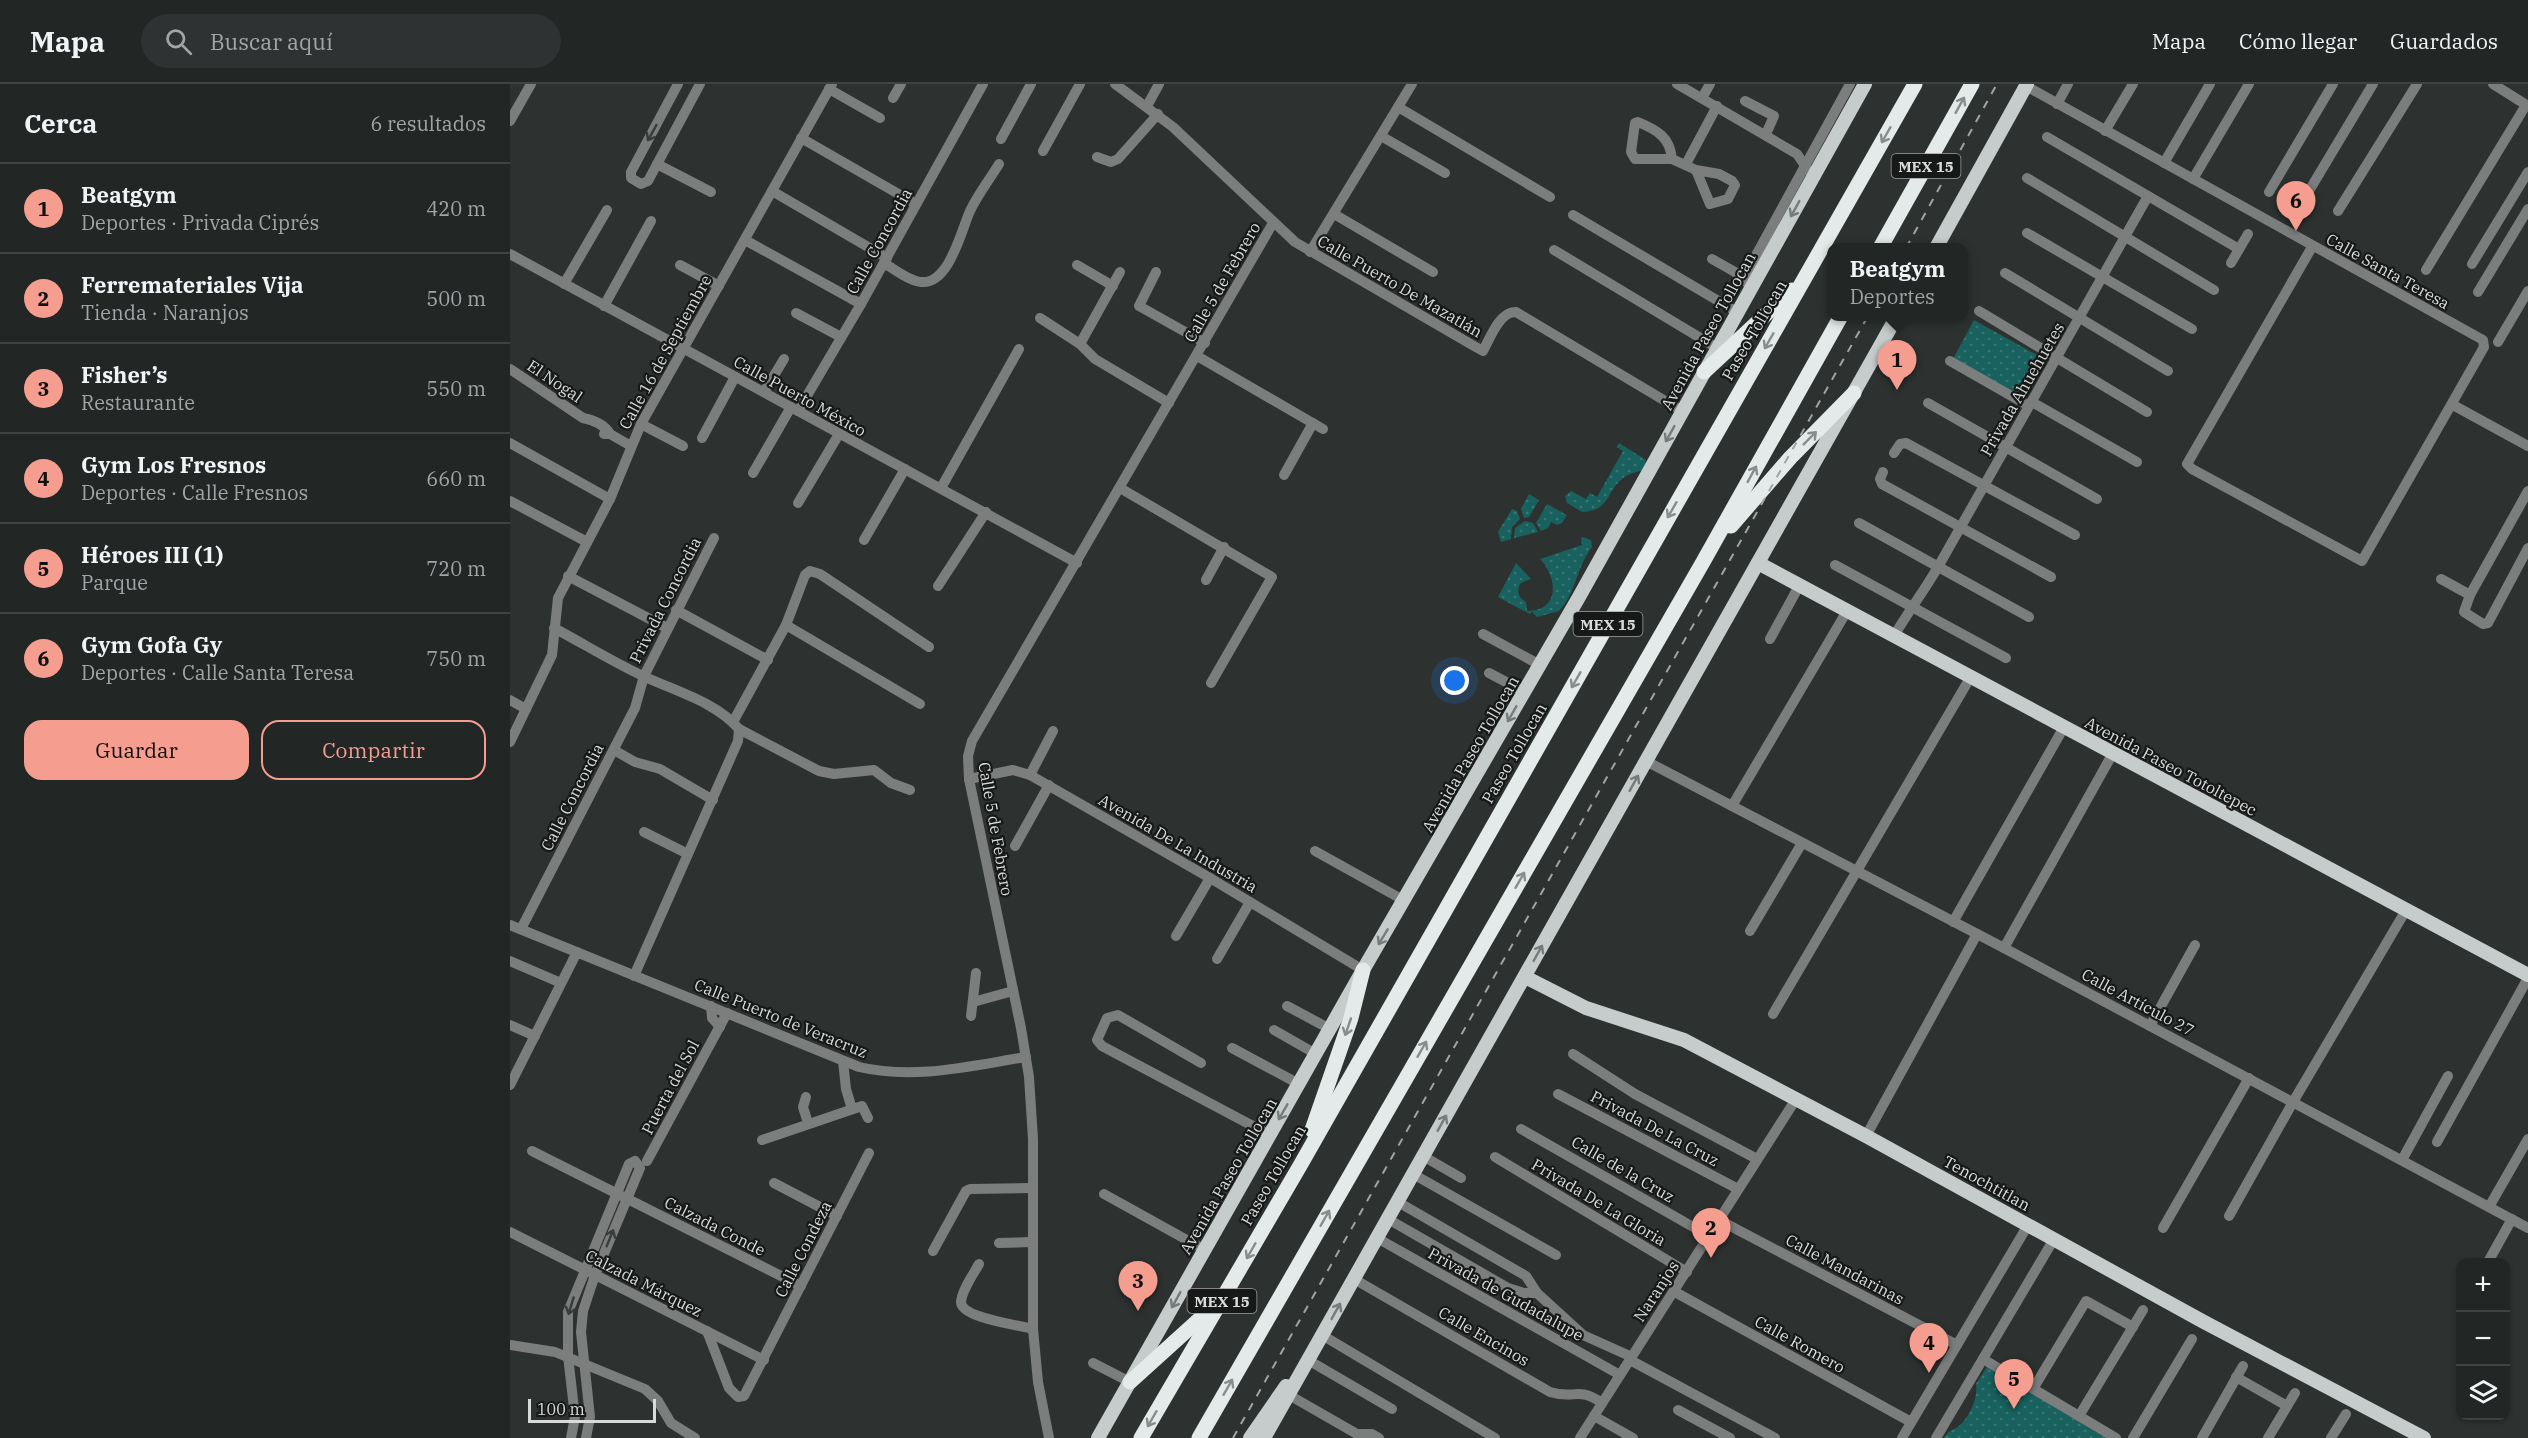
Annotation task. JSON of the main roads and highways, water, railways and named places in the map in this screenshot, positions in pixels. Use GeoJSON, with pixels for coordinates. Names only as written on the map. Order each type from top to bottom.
{"type":"FeatureCollection","features":[{"type":"Feature","properties":{"kind":"highway","name":"Paseo Tollocan"},"geometry":{"type":"LineString","coordinates":[[1141,1438],[1301,1164],[1915,84]]}},
{"type":"Feature","properties":{"kind":"highway","name":"MEX 15"},"geometry":{"type":"LineString","coordinates":[[1883,243],[1972,84]]}},
{"type":"Feature","properties":{"kind":"highway"},"geometry":{"type":"LineString","coordinates":[[1704,372],[1806,275]]}},
{"type":"Feature","properties":{"kind":"highway","name":"MEX 15"},"geometry":{"type":"LineString","coordinates":[[1199,1438],[1703,561],[1838,321]]}},
{"type":"Feature","properties":{"kind":"highway"},"geometry":{"type":"LineString","coordinates":[[1703,561],[1790,458],[1854,393]]}},
{"type":"Feature","properties":{"kind":"highway"},"geometry":{"type":"LineString","coordinates":[[1301,1164],[1351,1018],[1363,970]]}},
{"type":"Feature","properties":{"kind":"highway"},"geometry":{"type":"LineString","coordinates":[[1130,1382],[1223,1299]]}},
{"type":"Feature","properties":{"kind":"main road","name":"Avenida Paseo Tollocan"},"geometry":{"type":"LineString","coordinates":[[1098,1438],[1363,970],[1525,692],[1718,348],[1737,312],[1747,283],[1809,171],[1864,84]]}},
{"type":"Feature","properties":{"kind":"main road"},"geometry":{"type":"LineString","coordinates":[[1939,243],[2027,85]]}},
{"type":"Feature","properties":{"kind":"main road"},"geometry":{"type":"LineString","coordinates":[[1264,1438],[1894,321]]}},
{"type":"Feature","properties":{"kind":"main road","name":"Avenida Paseo Totoltepec"},"geometry":{"type":"LineString","coordinates":[[1758,563],[2528,976]]}},
{"type":"Feature","properties":{"kind":"main road","name":"Tenochtitlan"},"geometry":{"type":"LineString","coordinates":[[1525,977],[1586,1008],[1684,1040],[1866,1136],[2204,1322],[2424,1438]]}},
{"type":"Feature","properties":{"kind":"main road"},"geometry":{"type":"LineString","coordinates":[[1250,1438],[1271,1405],[1308,1361]]}},
{"type":"Feature","properties":{"kind":"railway"},"geometry":{"type":"LineString","coordinates":[[1909,243],[1997,84]]}},
{"type":"Feature","properties":{"kind":"railway"},"geometry":{"type":"LineString","coordinates":[[1233,1438],[1865,321]]}},
{"type":"Feature","properties":{"kind":"place","name":"Gym Gofa Gy"},"geometry":{"type":"Point","coordinates":[2296,231]}},
{"type":"Feature","properties":{"kind":"place","name":"Beatgym"},"geometry":{"type":"Point","coordinates":[1897,390]}},
{"type":"Feature","properties":{"kind":"place","name":"Ferremateriales Vija"},"geometry":{"type":"Point","coordinates":[1711,1258]}},
{"type":"Feature","properties":{"kind":"place","name":"Fisher’s"},"geometry":{"type":"Point","coordinates":[1138,1311]}},
{"type":"Feature","properties":{"kind":"place","name":"Gym Los Fresnos"},"geometry":{"type":"Point","coordinates":[1929,1373]}},
{"type":"Feature","properties":{"kind":"place","name":"Héroes III (1)"},"geometry":{"type":"Point","coordinates":[2014,1409]}}]}
